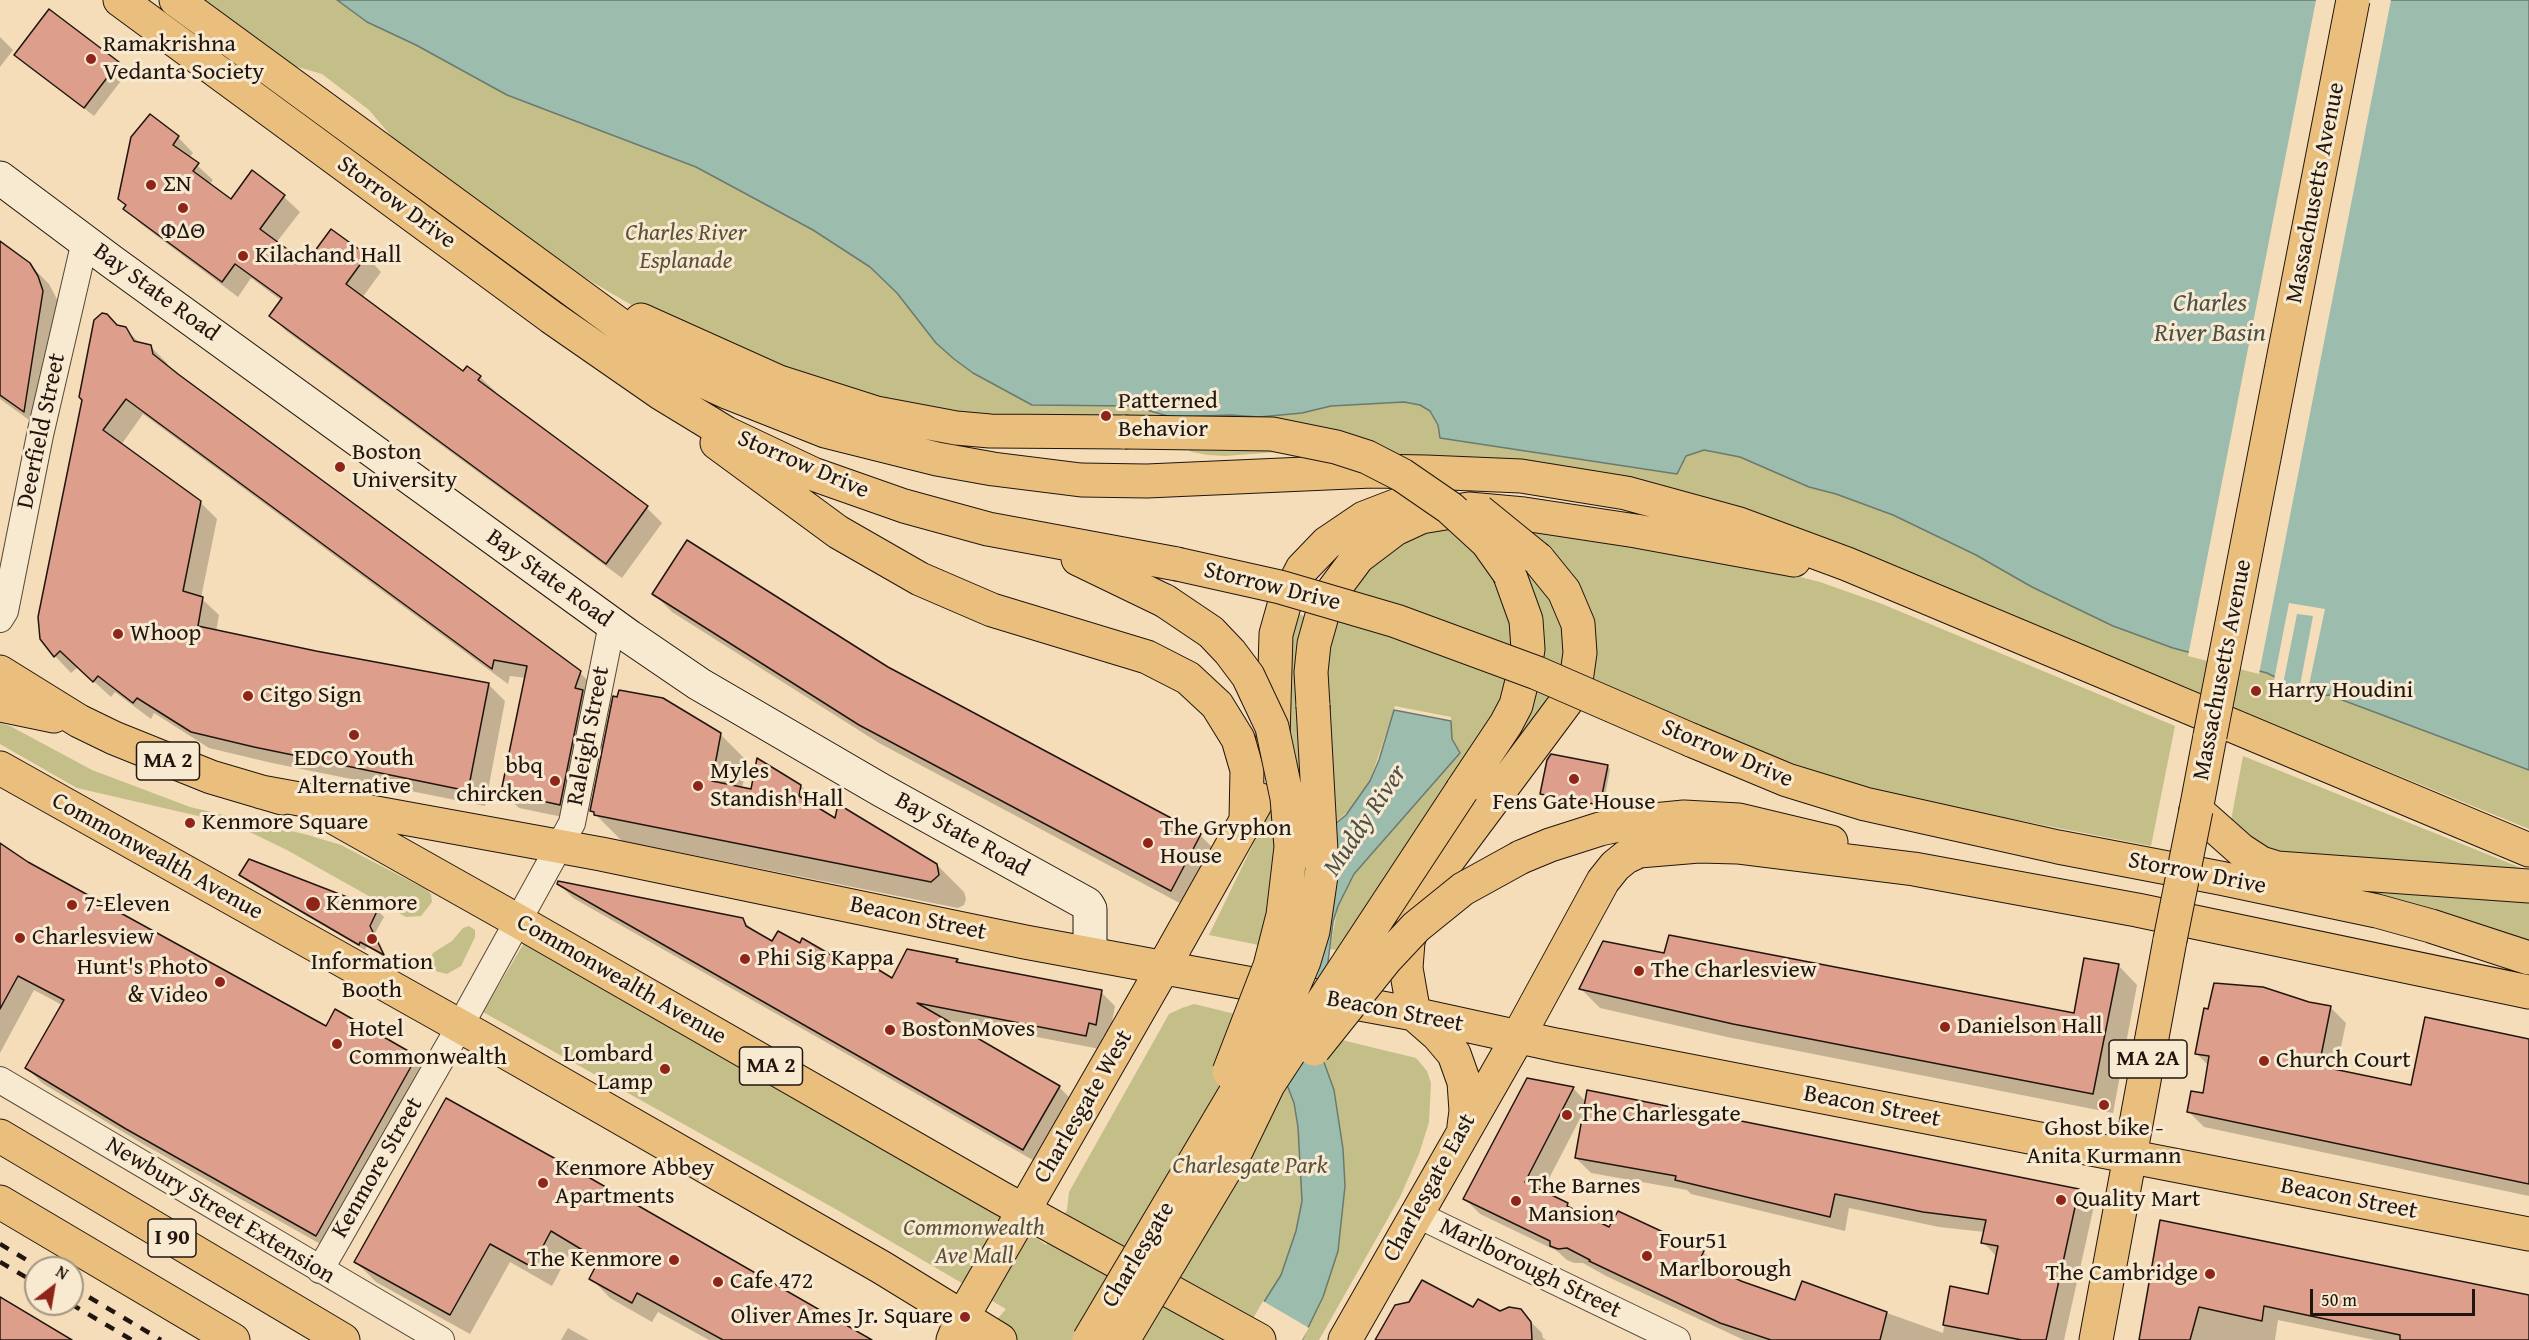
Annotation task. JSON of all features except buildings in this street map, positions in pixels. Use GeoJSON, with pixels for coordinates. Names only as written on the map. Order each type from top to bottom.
{"type":"FeatureCollection","features":[{"type":"Feature","properties":{"kind":"main road","name":"Storrow Drive"},"geometry":{"type":"LineString","coordinates":[[120,0],[551,316],[662,394],[726,433],[813,474],[904,506],[1042,540],[1178,564],[1280,587],[1396,621],[1537,673],[1787,780],[1865,804],[2058,848],[2220,878],[2377,911],[2529,958]]}},
{"type":"Feature","properties":{"kind":"main road","name":"Storrow Drive"},"geometry":{"type":"LineString","coordinates":[[176,0],[657,352],[721,389],[825,430],[937,459],[1081,480],[1147,481],[1372,471],[1480,473],[1521,476],[1626,493],[1696,511],[1781,538],[1878,576],[2529,850]]}},
{"type":"Feature","properties":{"kind":"main road","name":"Massachusetts Avenue"},"geometry":{"type":"LineString","coordinates":[[2096,1340],[2170,940],[2353,0]]}},
{"type":"Feature","properties":{"kind":"main road"},"geometry":{"type":"LineString","coordinates":[[563,284],[684,341],[779,382],[876,413],[956,428],[990,431],[1272,434],[1336,447],[1367,457],[1402,475],[1450,508],[1487,542],[1564,591],[1578,624],[1580,653],[1576,681],[1566,702],[1443,867],[1415,917],[1408,942],[1406,968],[1414,1014],[1438,1035],[1454,1054],[1464,1082],[1466,1111],[1464,1128]]}},
{"type":"Feature","properties":{"kind":"main road"},"geometry":{"type":"LineString","coordinates":[[662,394],[731,456],[838,532],[898,568],[966,600],[1147,657],[1188,678],[1217,705],[1232,726],[1241,745],[1247,771],[1246,819]]}},
{"type":"Feature","properties":{"kind":"main road","name":"Charlesgate West"},"geometry":{"type":"LineString","coordinates":[[958,1329],[1263,787],[1271,763],[1278,624],[1288,595],[1302,569],[1333,538],[1364,518],[1384,509],[1411,502],[1431,501],[1469,509]]}},
{"type":"Feature","properties":{"kind":"main road"},"geometry":{"type":"LineString","coordinates":[[1222,1146],[1302,966],[1312,931],[1320,891],[1322,854],[1313,706],[1312,662],[1315,640],[1326,605],[1349,567],[1371,546],[1404,524],[1440,512],[1469,509],[1524,514],[1636,531],[1878,576]]}},
{"type":"Feature","properties":{"kind":"main road"},"geometry":{"type":"LineString","coordinates":[[1042,540],[1165,601],[1211,632],[1248,676],[1272,727],[1281,761],[1289,818],[1289,871],[1276,946],[1233,1059],[1222,1146]]}},
{"type":"Feature","properties":{"kind":"main road"},"geometry":{"type":"LineString","coordinates":[[1222,1146],[1268,1085],[1506,724],[1516,705],[1528,649],[1523,566]]}},
{"type":"Feature","properties":{"kind":"main road","name":"Commonwealth Avenue"},"geometry":{"type":"LineString","coordinates":[[0,672],[80,721],[159,758],[329,815],[1024,1211],[1249,1334]]}},
{"type":"Feature","properties":{"kind":"main road","name":"MA 2"},"geometry":{"type":"LineString","coordinates":[[0,705],[80,721]]}},
{"type":"Feature","properties":{"kind":"main road"},"geometry":{"type":"LineString","coordinates":[[0,714],[80,721]]}},
{"type":"Feature","properties":{"kind":"main road","name":"Commonwealth Avenue"},"geometry":{"type":"LineString","coordinates":[[0,768],[460,1026],[881,1267],[958,1329],[1000,1340]]}},
{"type":"Feature","properties":{"kind":"main road","name":"Beacon Street"},"geometry":{"type":"LineString","coordinates":[[261,792],[559,846],[1090,954],[1414,1014],[1518,1037],[2529,1234]]}},
{"type":"Feature","properties":{"kind":"main road"},"geometry":{"type":"LineString","coordinates":[[2196,810],[2241,850],[2269,866],[2286,870],[2529,886]]}},
{"type":"Feature","properties":{"kind":"main road"},"geometry":{"type":"LineString","coordinates":[[1222,1146],[1416,927],[1463,890],[1521,857],[1574,837],[1621,824],[1671,818],[1705,817],[1772,826],[1914,869],[2136,910],[2529,992]]}},
{"type":"Feature","properties":{"kind":"main road","name":"Charlesgate East"},"geometry":{"type":"LineString","coordinates":[[1345,1340],[1518,1037],[1603,881],[1615,866],[1629,855],[1639,851],[1721,846],[1914,869]]}},
{"type":"Feature","properties":{"kind":"main road","name":"I 90"},"geometry":{"type":"LineString","coordinates":[[0,1136],[344,1340]]}},
{"type":"Feature","properties":{"kind":"main road","name":"Charlesgate"},"geometry":{"type":"LineString","coordinates":[[1089,1340],[1222,1146]]}},
{"type":"Feature","properties":{"kind":"main road","name":"Charlesgate"},"geometry":{"type":"LineString","coordinates":[[1123,1340],[1222,1146]]}},
{"type":"Feature","properties":{"kind":"main road","name":"I 90"},"geometry":{"type":"LineString","coordinates":[[0,1202],[233,1340]]}},
{"type":"Feature","properties":{"kind":"street","name":"Bay State Road"},"geometry":{"type":"LineString","coordinates":[[0,178],[612,624],[710,690],[881,790],[1087,904],[1090,909],[1090,954]]}},
{"type":"Feature","properties":{"kind":"street","name":"Deerfield Street"},"geometry":{"type":"LineString","coordinates":[[0,619],[5,611],[40,435],[85,242]]}},
{"type":"Feature","properties":{"kind":"street","name":"Raleigh Street"},"geometry":{"type":"LineString","coordinates":[[559,846],[572,823],[612,624]]}},
{"type":"Feature","properties":{"kind":"street","name":"Kenmore Street"},"geometry":{"type":"LineString","coordinates":[[320,1270],[460,1026],[559,846]]}},
{"type":"Feature","properties":{"kind":"street","name":"Newbury Street Extension"},"geometry":{"type":"LineString","coordinates":[[0,1080],[441,1340]]}},
{"type":"Feature","properties":{"kind":"street","name":"Marlborough Street"},"geometry":{"type":"LineString","coordinates":[[1416,1214],[1677,1340]]}},
{"type":"Feature","properties":{"kind":"green space","name":"Charles River Esplanade"},"geometry":{"type":"Polygon","coordinates":[[[201,0],[337,0],[367,22],[416,45],[507,95],[696,167],[813,230],[870,267],[897,293],[936,343],[954,359],[973,373],[1032,405],[1113,405],[1147,409],[1161,415],[1259,417],[1302,413],[1331,406],[1404,402],[1420,405],[1430,411],[1438,425],[1440,438],[1676,474],[1686,456],[1705,450],[1740,457],[1809,487],[1836,494],[1893,515],[2113,626],[2173,648],[2267,673],[2285,682],[2294,692],[2313,697],[2329,695],[2529,770],[2529,829],[1782,523],[1290,451],[1225,456],[1208,455],[1192,452],[1176,443],[916,408],[810,381],[635,307],[544,252],[398,144],[369,110],[322,74],[288,64],[201,0]]]}},
{"type":"Feature","properties":{"kind":"green space"},"geometry":{"type":"Polygon","coordinates":[[[1473,519],[1769,569],[1820,582],[1882,604],[2175,726],[2151,846],[1950,807],[1850,783],[1749,748],[1590,677],[1554,698],[1521,744],[1374,895],[1336,950],[1330,949],[1338,906],[1354,874],[1460,753],[1452,739],[1451,717],[1395,706],[1370,781],[1353,807],[1337,821],[1279,949],[1209,935],[1263,824],[1278,776],[1292,612],[1304,616],[1298,641],[1296,669],[1328,633],[1365,569],[1398,542],[1441,526],[1473,519]]]}},
{"type":"Feature","properties":{"kind":"green space"},"geometry":{"type":"Polygon","coordinates":[[[0,723],[10,726],[92,770],[190,807],[341,845],[427,890],[431,894],[432,902],[421,916],[406,917],[287,850],[233,824],[77,788],[0,744],[0,723]]]}},
{"type":"Feature","properties":{"kind":"green space"},"geometry":{"type":"Polygon","coordinates":[[[2243,756],[2529,871],[2529,944],[2358,891],[2224,858],[2243,756]]]}},
{"type":"Feature","properties":{"kind":"green space"},"geometry":{"type":"Polygon","coordinates":[[[469,926],[475,930],[475,937],[461,966],[447,974],[435,971],[430,959],[433,953],[452,941],[463,928],[469,926]]]}},
{"type":"Feature","properties":{"kind":"green space","name":"Charlesgate Park"},"geometry":{"type":"Polygon","coordinates":[[[524,943],[1002,1213],[1046,1245],[1067,1210],[1069,1192],[1169,1014],[1194,1004],[1416,1058],[1427,1071],[1431,1083],[1429,1122],[1419,1154],[1400,1197],[1319,1340],[979,1340],[1006,1309],[839,1211],[483,1012],[524,943]]]}},
{"type":"Feature","properties":{"kind":"water","name":"Charles River Basin"},"geometry":{"type":"Polygon","coordinates":[[[337,0],[2529,0],[2529,770],[2329,695],[2313,697],[2294,692],[2285,682],[2267,673],[2173,648],[2113,626],[1893,515],[1836,494],[1809,487],[1740,457],[1704,450],[1686,456],[1677,474],[1440,438],[1438,425],[1430,411],[1420,405],[1404,402],[1331,406],[1302,413],[1259,417],[1231,415],[1171,417],[1133,406],[1032,405],[973,373],[954,359],[936,343],[897,293],[870,267],[813,230],[696,167],[507,95],[416,45],[367,22],[337,0]]]}},
{"type":"Feature","properties":{"kind":"water","name":"Muddy River"},"geometry":{"type":"Polygon","coordinates":[[[1394,710],[1451,721],[1452,739],[1460,753],[1354,874],[1338,906],[1333,922],[1319,1034],[1321,1054],[1334,1090],[1343,1149],[1345,1186],[1338,1251],[1323,1297],[1302,1340],[1240,1340],[1281,1275],[1296,1231],[1302,1201],[1298,1127],[1294,1103],[1274,1051],[1289,891],[1318,838],[1346,815],[1370,781],[1379,760],[1394,710]]]}},
{"type":"Feature","properties":{"kind":"pier"},"geometry":{"type":"Polygon","coordinates":[[[2316,0],[2391,0],[2259,674],[2188,656],[2316,0]]]}},
{"type":"Feature","properties":{"kind":"pier"},"geometry":{"type":"Polygon","coordinates":[[[2289,603],[2325,609],[2306,699],[2298,696],[2313,616],[2297,614],[2283,684],[2274,680],[2289,603]]]}},
{"type":"Feature","properties":{"kind":"pier"},"geometry":{"type":"Polygon","coordinates":[[[1263,1301],[1309,1328],[1302,1340],[1240,1340],[1263,1301]]]}},
{"type":"Feature","properties":{"kind":"railway"},"geometry":{"type":"LineString","coordinates":[[0,1244],[24,1258]]}},
{"type":"Feature","properties":{"kind":"railway"},"geometry":{"type":"LineString","coordinates":[[0,1262],[24,1276]]}},
{"type":"Feature","properties":{"kind":"railway"},"geometry":{"type":"LineString","coordinates":[[84,1294],[161,1340]]}},
{"type":"Feature","properties":{"kind":"railway"},"geometry":{"type":"LineString","coordinates":[[84,1312],[132,1340]]}},
{"type":"Feature","properties":{"kind":"place","name":"Ramakrishna Vedanta Society"},"geometry":{"type":"Point","coordinates":[91,59]}},
{"type":"Feature","properties":{"kind":"place","name":"ΣΝ"},"geometry":{"type":"Point","coordinates":[151,185]}},
{"type":"Feature","properties":{"kind":"place","name":"ΦΔΘ"},"geometry":{"type":"Point","coordinates":[183,208]}},
{"type":"Feature","properties":{"kind":"place","name":"Kilachand Hall"},"geometry":{"type":"Point","coordinates":[243,256]}},
{"type":"Feature","properties":{"kind":"place","name":"Patterned Behavior"},"geometry":{"type":"Point","coordinates":[1106,416]}},
{"type":"Feature","properties":{"kind":"place","name":"Boston University"},"geometry":{"type":"Point","coordinates":[340,467]}},
{"type":"Feature","properties":{"kind":"place","name":"Whoop"},"geometry":{"type":"Point","coordinates":[118,634]}},
{"type":"Feature","properties":{"kind":"place","name":"Harry Houdini"},"geometry":{"type":"Point","coordinates":[2256,691]}},
{"type":"Feature","properties":{"kind":"place","name":"Citgo Sign"},"geometry":{"type":"Point","coordinates":[248,696]}},
{"type":"Feature","properties":{"kind":"place","name":"EDCO Youth Alternative"},"geometry":{"type":"Point","coordinates":[354,735]}},
{"type":"Feature","properties":{"kind":"place","name":"Fens Gate House"},"geometry":{"type":"Point","coordinates":[1574,779]}},
{"type":"Feature","properties":{"kind":"place","name":"bbq chircken"},"geometry":{"type":"Point","coordinates":[555,781]}},
{"type":"Feature","properties":{"kind":"place","name":"Myles Standish Hall"},"geometry":{"type":"Point","coordinates":[698,786]}},
{"type":"Feature","properties":{"kind":"place","name":"Kenmore Square"},"geometry":{"type":"Point","coordinates":[190,823]}},
{"type":"Feature","properties":{"kind":"place","name":"The Gryphon House"},"geometry":{"type":"Point","coordinates":[1148,843]}},
{"type":"Feature","properties":{"kind":"place","name":"Kenmore"},"geometry":{"type":"Point","coordinates":[313,904]}},
{"type":"Feature","properties":{"kind":"place","name":"7-Eleven"},"geometry":{"type":"Point","coordinates":[72,905]}},
{"type":"Feature","properties":{"kind":"place","name":"Charlesview"},"geometry":{"type":"Point","coordinates":[20,938]}},
{"type":"Feature","properties":{"kind":"place","name":"Information Booth"},"geometry":{"type":"Point","coordinates":[372,939]}},
{"type":"Feature","properties":{"kind":"place","name":"Phi Sig Kappa"},"geometry":{"type":"Point","coordinates":[745,959]}},
{"type":"Feature","properties":{"kind":"place","name":"The Charlesview"},"geometry":{"type":"Point","coordinates":[1639,971]}},
{"type":"Feature","properties":{"kind":"place","name":"Hunt's Photo & Video"},"geometry":{"type":"Point","coordinates":[220,982]}},
{"type":"Feature","properties":{"kind":"place","name":"Danielson Hall"},"geometry":{"type":"Point","coordinates":[1945,1027]}},
{"type":"Feature","properties":{"kind":"place","name":"BostonMoves"},"geometry":{"type":"Point","coordinates":[890,1030]}},
{"type":"Feature","properties":{"kind":"place","name":"Hotel Commonwealth"},"geometry":{"type":"Point","coordinates":[337,1044]}},
{"type":"Feature","properties":{"kind":"place","name":"Church Court"},"geometry":{"type":"Point","coordinates":[2264,1061]}},
{"type":"Feature","properties":{"kind":"place","name":"Lombard Lamp"},"geometry":{"type":"Point","coordinates":[665,1069]}},
{"type":"Feature","properties":{"kind":"place","name":"Ghost bike - Anita Kurmann"},"geometry":{"type":"Point","coordinates":[2104,1105]}},
{"type":"Feature","properties":{"kind":"place","name":"The Charlesgate"},"geometry":{"type":"Point","coordinates":[1567,1115]}},
{"type":"Feature","properties":{"kind":"place","name":"Kenmore Abbey Apartments"},"geometry":{"type":"Point","coordinates":[543,1183]}},
{"type":"Feature","properties":{"kind":"place","name":"Quality Mart"},"geometry":{"type":"Point","coordinates":[2061,1200]}},
{"type":"Feature","properties":{"kind":"place","name":"The Barnes Mansion"},"geometry":{"type":"Point","coordinates":[1516,1201]}},
{"type":"Feature","properties":{"kind":"place","name":"Four51 Marlborough"},"geometry":{"type":"Point","coordinates":[1647,1256]}},
{"type":"Feature","properties":{"kind":"place","name":"The Kenmore"},"geometry":{"type":"Point","coordinates":[674,1260]}},
{"type":"Feature","properties":{"kind":"place","name":"The Cambridge"},"geometry":{"type":"Point","coordinates":[2210,1274]}},
{"type":"Feature","properties":{"kind":"place","name":"Cafe 472"},"geometry":{"type":"Point","coordinates":[718,1282]}},
{"type":"Feature","properties":{"kind":"place","name":"Oliver Ames Jr. Square"},"geometry":{"type":"Point","coordinates":[965,1317]}},
{"type":"Feature","properties":{"kind":"park label","name":"Commonwealth Ave Mall"},"geometry":{"type":"Point","coordinates":[974,1243]}}]}
